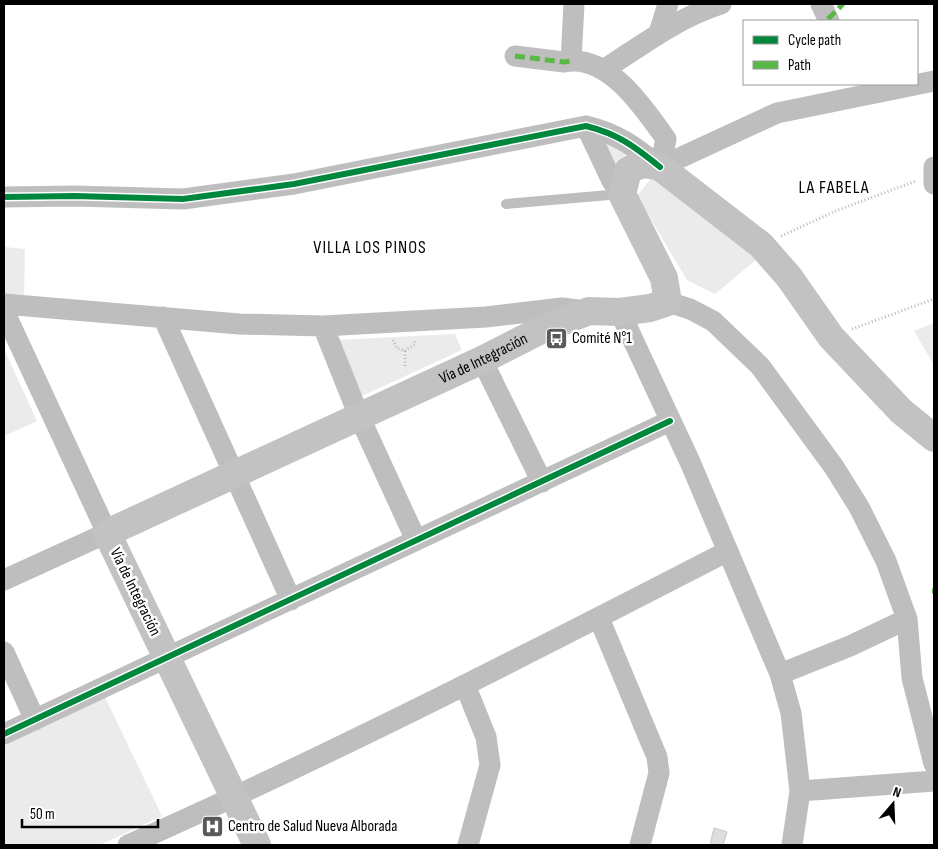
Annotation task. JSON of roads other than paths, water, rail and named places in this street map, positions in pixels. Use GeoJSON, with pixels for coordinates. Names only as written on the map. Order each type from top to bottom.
{"type":"FeatureCollection","features":[{"type":"Feature","properties":{"kind":"main road"},"geometry":{"type":"LineString","coordinates":[[668,302],[664,278],[622,194],[628,171],[637,164],[646,163],[660,167],[761,245],[789,277],[831,337],[901,410],[934,438]]}},
{"type":"Feature","properties":{"kind":"main road","name":"Vía de Integración"},"geometry":{"type":"LineString","coordinates":[[257,845],[107,533],[482,360],[538,331],[589,312],[620,312],[650,308],[668,302]]}},
{"type":"Feature","properties":{"kind":"street"},"geometry":{"type":"LineString","coordinates":[[571,61],[574,4]]}},
{"type":"Feature","properties":{"kind":"street"},"geometry":{"type":"LineString","coordinates":[[658,33],[668,4]]}},
{"type":"Feature","properties":{"kind":"street"},"geometry":{"type":"LineString","coordinates":[[605,69],[658,33],[705,9],[721,4]]}},
{"type":"Feature","properties":{"kind":"street"},"geometry":{"type":"LineString","coordinates":[[821,4],[829,20]]}},
{"type":"Feature","properties":{"kind":"street"},"geometry":{"type":"LineString","coordinates":[[515,56],[564,62],[571,61],[605,69],[643,106],[666,138],[660,167]]}},
{"type":"Feature","properties":{"kind":"street"},"geometry":{"type":"LineString","coordinates":[[918,83],[934,81]]}},
{"type":"Feature","properties":{"kind":"street"},"geometry":{"type":"LineString","coordinates":[[660,167],[777,113],[844,91],[898,85]]}},
{"type":"Feature","properties":{"kind":"street"},"geometry":{"type":"LineString","coordinates":[[4,197],[75,196],[183,199],[294,184],[586,126],[609,132],[631,144],[660,167]]}},
{"type":"Feature","properties":{"kind":"street"},"geometry":{"type":"LineString","coordinates":[[586,126],[612,181],[622,194]]}},
{"type":"Feature","properties":{"kind":"street"},"geometry":{"type":"LineString","coordinates":[[668,302],[690,309],[713,321],[760,366],[834,467],[859,507],[886,561],[908,619],[912,678],[934,764]]}},
{"type":"Feature","properties":{"kind":"street"},"geometry":{"type":"LineString","coordinates":[[4,304],[239,324],[323,326],[486,317],[562,308],[589,312]]}},
{"type":"Feature","properties":{"kind":"street"},"geometry":{"type":"LineString","coordinates":[[4,311],[107,533],[4,580]]}},
{"type":"Feature","properties":{"kind":"street"},"geometry":{"type":"LineString","coordinates":[[620,312],[728,551],[780,674],[791,714],[800,791],[792,845]]}},
{"type":"Feature","properties":{"kind":"street"},"geometry":{"type":"LineString","coordinates":[[163,317],[291,600]]}},
{"type":"Feature","properties":{"kind":"street"},"geometry":{"type":"LineString","coordinates":[[323,326],[359,416],[416,540]]}},
{"type":"Feature","properties":{"kind":"street"},"geometry":{"type":"LineString","coordinates":[[482,360],[542,482]]}},
{"type":"Feature","properties":{"kind":"street"},"geometry":{"type":"LineString","coordinates":[[4,734],[670,421]]}},
{"type":"Feature","properties":{"kind":"street"},"geometry":{"type":"LineString","coordinates":[[128,845],[234,798],[599,618],[728,551]]}},
{"type":"Feature","properties":{"kind":"street"},"geometry":{"type":"LineString","coordinates":[[599,618],[657,757],[659,773],[640,845]]}},
{"type":"Feature","properties":{"kind":"street"},"geometry":{"type":"LineString","coordinates":[[780,674],[850,646],[908,619]]}},
{"type":"Feature","properties":{"kind":"street"},"geometry":{"type":"LineString","coordinates":[[4,652],[35,720]]}},
{"type":"Feature","properties":{"kind":"street"},"geometry":{"type":"LineString","coordinates":[[464,685],[486,737],[490,765],[468,845]]}},
{"type":"Feature","properties":{"kind":"street"},"geometry":{"type":"LineString","coordinates":[[800,791],[934,781]]}},
{"type":"Feature","properties":{"kind":"lane"},"geometry":{"type":"LineString","coordinates":[[506,204],[622,194]]}},
{"type":"Feature","properties":{"kind":"place","name":"Comité N°1"},"geometry":{"type":"Point","coordinates":[556,338]}},
{"type":"Feature","properties":{"kind":"place","name":"Centro de Salud Nueva Alborada"},"geometry":{"type":"Point","coordinates":[212,826]}},
{"type":"Feature","properties":{"kind":"district","name":"LA FABELA"},"geometry":{"type":"Point","coordinates":[834,187]}},
{"type":"Feature","properties":{"kind":"district","name":"VILLA LOS PINOS"},"geometry":{"type":"Point","coordinates":[370,247]}}]}
